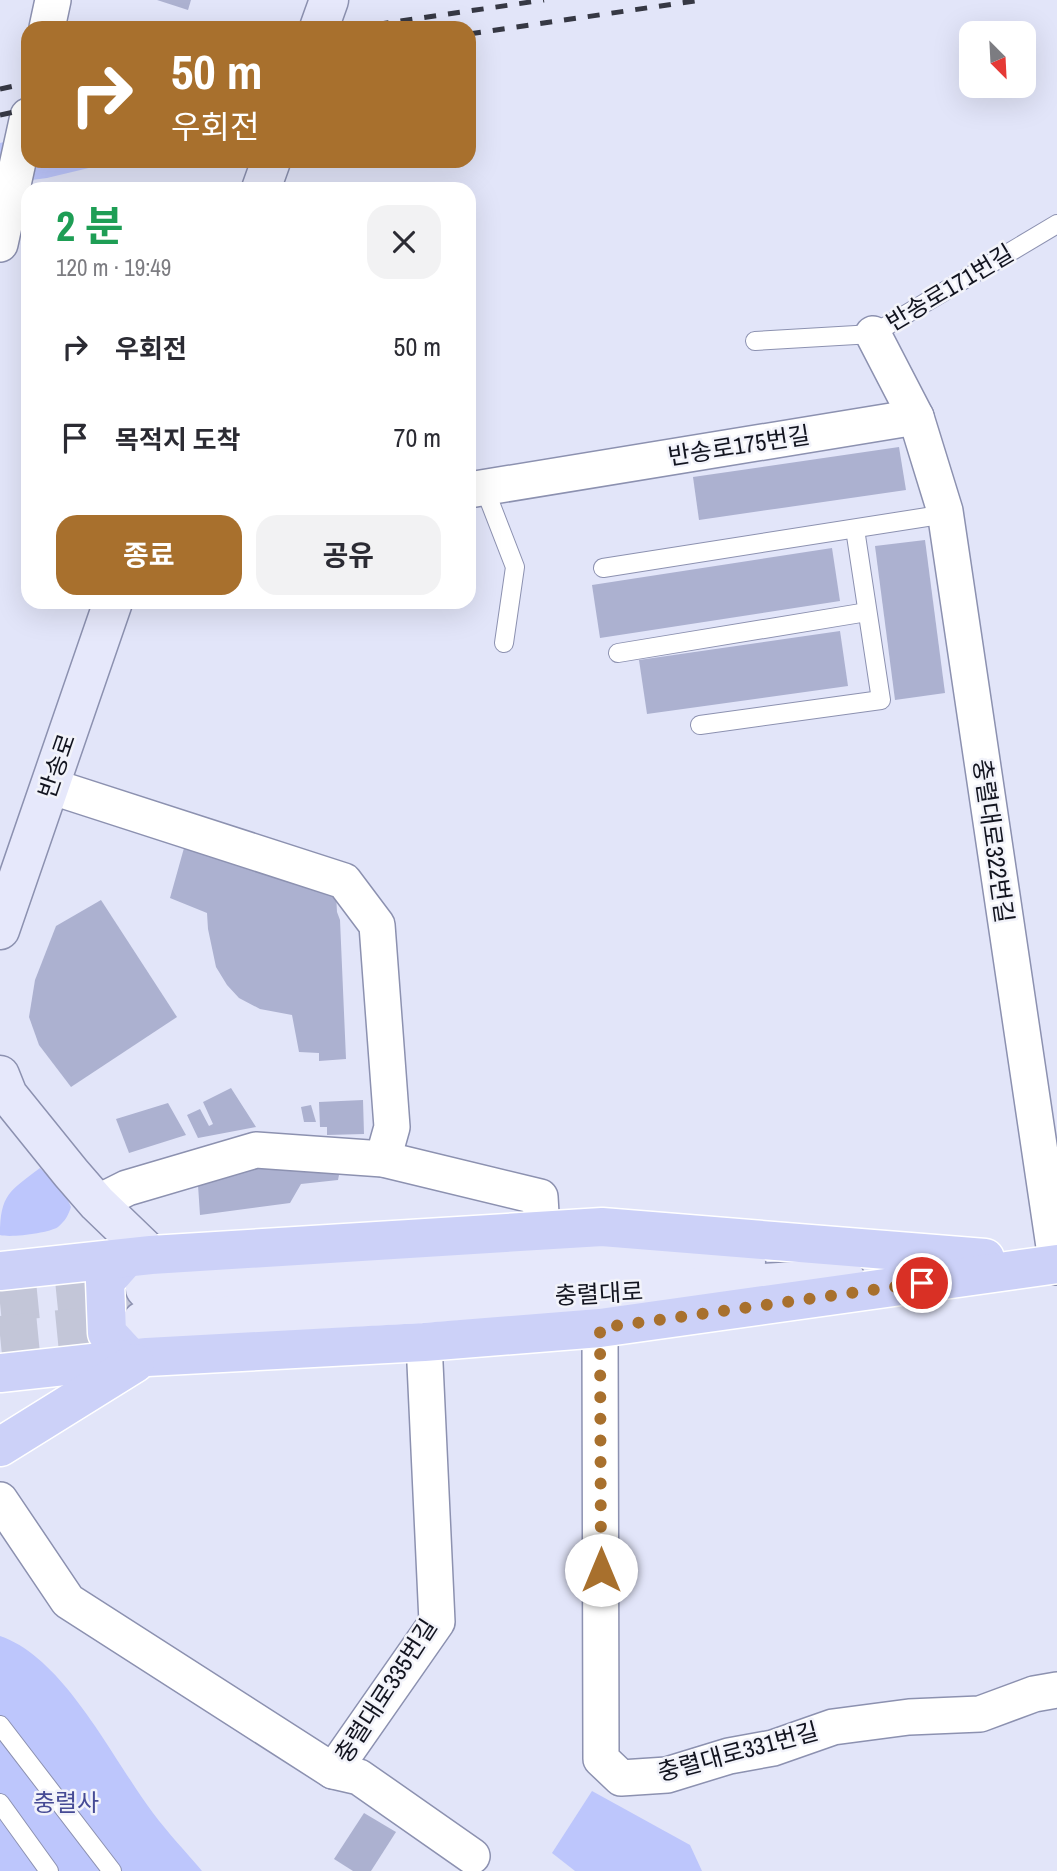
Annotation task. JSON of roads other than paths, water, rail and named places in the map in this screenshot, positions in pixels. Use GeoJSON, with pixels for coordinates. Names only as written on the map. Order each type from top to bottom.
{"type":"FeatureCollection","features":[{"type":"Feature","properties":{"kind":"main road"},"geometry":{"type":"LineString","coordinates":[[322,21],[329,0]]}},
{"type":"Feature","properties":{"kind":"main road","name":"반송로"},"geometry":{"type":"LineString","coordinates":[[0,930],[111,609]]}},
{"type":"Feature","properties":{"kind":"main road"},"geometry":{"type":"LineString","coordinates":[[0,1075],[8,1095],[97,1203],[140,1306]]}},
{"type":"Feature","properties":{"kind":"main road"},"geometry":{"type":"LineString","coordinates":[[0,1373],[140,1306],[542,1230],[602,1227],[1057,1265]]}},
{"type":"Feature","properties":{"kind":"main road"},"geometry":{"type":"LineString","coordinates":[[0,1271],[140,1306],[424,1342],[600,1328],[1057,1265]]}},
{"type":"Feature","properties":{"kind":"main road","name":"충렬대로"},"geometry":{"type":"LineString","coordinates":[[140,1306],[682,1289],[1057,1265]]}},
{"type":"Feature","properties":{"kind":"main road"},"geometry":{"type":"LineString","coordinates":[[0,1447],[140,1306]]}},
{"type":"Feature","properties":{"kind":"street"},"geometry":{"type":"LineString","coordinates":[[48,21],[53,0]]}},
{"type":"Feature","properties":{"kind":"street"},"geometry":{"type":"LineString","coordinates":[[0,244],[21,148]]}},
{"type":"Feature","properties":{"kind":"street"},"geometry":{"type":"LineString","coordinates":[[873,334],[916,417]]}},
{"type":"Feature","properties":{"kind":"street","name":"반송로175번길"},"geometry":{"type":"LineString","coordinates":[[477,488],[916,417]]}},
{"type":"Feature","properties":{"kind":"street","name":"충렬대로322번길"},"geometry":{"type":"LineString","coordinates":[[916,417],[946,514],[1057,1265]]}},
{"type":"Feature","properties":{"kind":"street"},"geometry":{"type":"LineString","coordinates":[[50,786],[344,881],[377,925],[392,1127],[383,1159]]}},
{"type":"Feature","properties":{"kind":"street"},"geometry":{"type":"LineString","coordinates":[[97,1203],[127,1188],[256,1150],[383,1159],[540,1197],[542,1230]]}},
{"type":"Feature","properties":{"kind":"street","name":"충렬대로331번길"},"geometry":{"type":"LineString","coordinates":[[600,1328],[601,1759],[621,1778],[667,1775],[729,1756],[773,1748],[833,1727],[909,1717],[980,1714],[1034,1694],[1057,1690]]}},
{"type":"Feature","properties":{"kind":"street","name":"충렬대로335번길"},"geometry":{"type":"LineString","coordinates":[[0,1500],[68,1601],[333,1771],[437,1622],[424,1342]]}},
{"type":"Feature","properties":{"kind":"street"},"geometry":{"type":"LineString","coordinates":[[333,1771],[359,1777],[472,1856]]}},
{"type":"Feature","properties":{"kind":"lane","name":"반송로171번길"},"geometry":{"type":"LineString","coordinates":[[755,341],[873,334],[1057,224]]}},
{"type":"Feature","properties":{"kind":"lane"},"geometry":{"type":"LineString","coordinates":[[477,488],[515,567],[504,643]]}},
{"type":"Feature","properties":{"kind":"lane"},"geometry":{"type":"LineString","coordinates":[[603,568],[946,514]]}},
{"type":"Feature","properties":{"kind":"lane"},"geometry":{"type":"LineString","coordinates":[[700,725],[881,700],[855,528]]}},
{"type":"Feature","properties":{"kind":"lane"},"geometry":{"type":"LineString","coordinates":[[618,653],[867,612]]}},
{"type":"Feature","properties":{"kind":"lane"},"geometry":{"type":"LineString","coordinates":[[0,1725],[112,1871]]}},
{"type":"Feature","properties":{"kind":"lane"},"geometry":{"type":"LineString","coordinates":[[0,1803],[49,1871]]}},
{"type":"Feature","properties":{"kind":"tunnel"},"geometry":{"type":"LineString","coordinates":[[0,1303],[139,1289]]}},
{"type":"Feature","properties":{"kind":"tunnel"},"geometry":{"type":"LineString","coordinates":[[0,1335],[141,1321]]}},
{"type":"Feature","properties":{"kind":"railway"},"geometry":{"type":"LineString","coordinates":[[401,21],[544,0]]}},
{"type":"Feature","properties":{"kind":"railway"},"geometry":{"type":"LineString","coordinates":[[476,33],[701,0]]}},
{"type":"Feature","properties":{"kind":"railway"},"geometry":{"type":"LineString","coordinates":[[0,89],[21,84]]}},
{"type":"Feature","properties":{"kind":"railway"},"geometry":{"type":"LineString","coordinates":[[0,115],[21,110]]}},
{"type":"Feature","properties":{"kind":"park label","name":"충렬사"},"geometry":{"type":"Point","coordinates":[66,1803]}}]}
